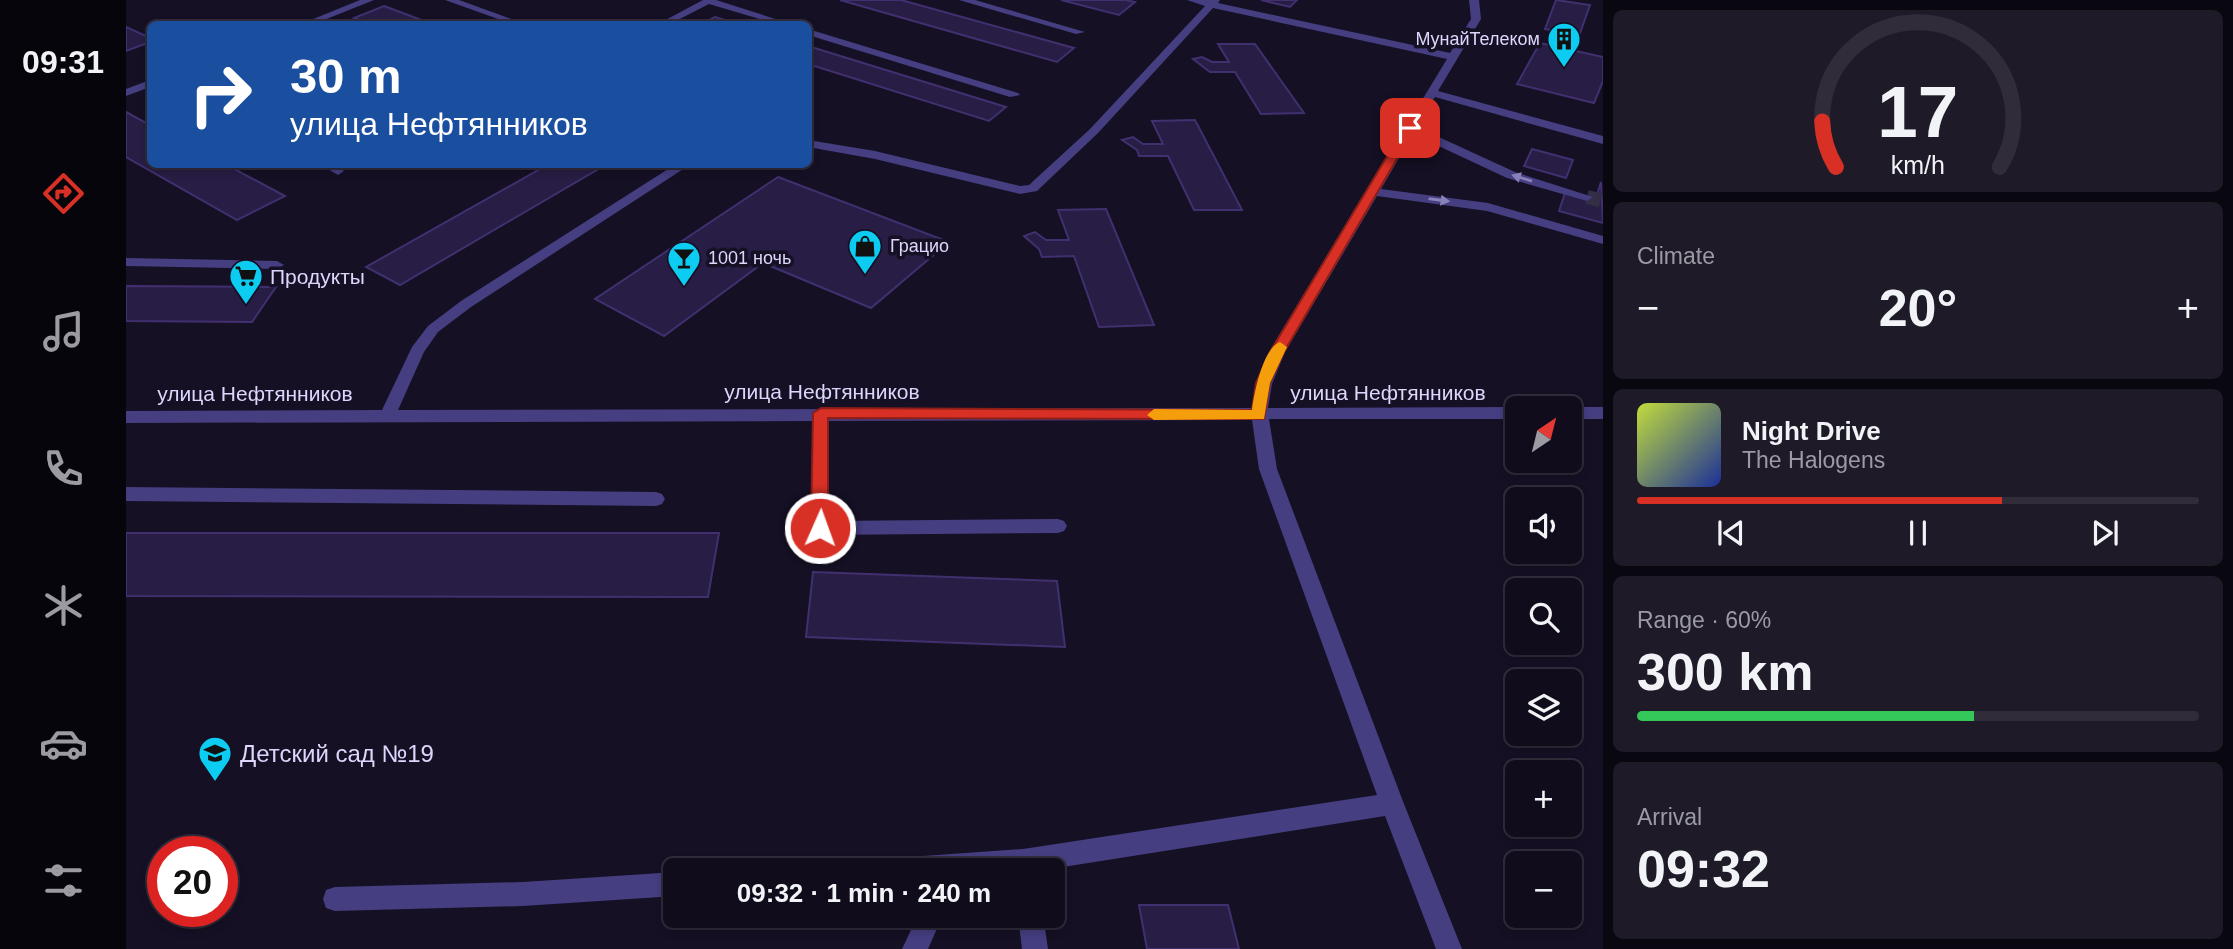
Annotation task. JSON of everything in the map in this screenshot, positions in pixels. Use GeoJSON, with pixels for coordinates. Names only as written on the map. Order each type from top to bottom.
{"type":"FeatureCollection","features":[{"type":"Feature","properties":{"kind":"street"},"geometry":{"type":"LineString","coordinates":[[314,21],[369,0]]}},
{"type":"Feature","properties":{"kind":"street"},"geometry":{"type":"LineString","coordinates":[[450,0],[511,21]]}},
{"type":"Feature","properties":{"kind":"street"},"geometry":{"type":"LineString","coordinates":[[669,21],[710,0],[776,21]]}},
{"type":"Feature","properties":{"kind":"street"},"geometry":{"type":"LineString","coordinates":[[964,0],[1080,32]]}},
{"type":"Feature","properties":{"kind":"street"},"geometry":{"type":"LineString","coordinates":[[1192,0],[1212,2],[1452,57]]}},
{"type":"Feature","properties":{"kind":"street"},"geometry":{"type":"LineString","coordinates":[[1449,949],[1392,804],[1268,469],[1258,415],[1263,383],[1277,352],[1476,19],[1474,0]]}},
{"type":"Feature","properties":{"kind":"street"},"geometry":{"type":"LineString","coordinates":[[812,144],[875,155],[1020,190],[1033,188],[1094,131],[1212,2]]}},
{"type":"Feature","properties":{"kind":"street"},"geometry":{"type":"LineString","coordinates":[[812,33],[1014,95]]}},
{"type":"Feature","properties":{"kind":"street"},"geometry":{"type":"LineString","coordinates":[[126,93],[147,84]]}},
{"type":"Feature","properties":{"kind":"street"},"geometry":{"type":"LineString","coordinates":[[1433,93],[1603,140]]}},
{"type":"Feature","properties":{"kind":"street"},"geometry":{"type":"LineString","coordinates":[[1410,128],[1511,175],[1587,197]]}},
{"type":"Feature","properties":{"kind":"street"},"geometry":{"type":"LineString","coordinates":[[332,168],[338,171]]}},
{"type":"Feature","properties":{"kind":"street"},"geometry":{"type":"LineString","coordinates":[[388,415],[417,351],[433,329],[466,304],[679,168]]}},
{"type":"Feature","properties":{"kind":"street"},"geometry":{"type":"LineString","coordinates":[[1371,191],[1488,207],[1603,240]]}},
{"type":"Feature","properties":{"kind":"street"},"geometry":{"type":"LineString","coordinates":[[126,262],[277,265]]}},
{"type":"Feature","properties":{"kind":"street"},"geometry":{"type":"LineString","coordinates":[[821,413],[820,528],[1058,526]]}},
{"type":"Feature","properties":{"kind":"street","name":"улица Нефтянников"},"geometry":{"type":"LineString","coordinates":[[126,417],[821,413],[1505,414]]}},
{"type":"Feature","properties":{"kind":"street"},"geometry":{"type":"LineString","coordinates":[[1582,413],[1603,413]]}},
{"type":"Feature","properties":{"kind":"street"},"geometry":{"type":"LineString","coordinates":[[126,494],[656,499]]}},
{"type":"Feature","properties":{"kind":"street"},"geometry":{"type":"LineString","coordinates":[[1065,858],[1392,804]]}},
{"type":"Feature","properties":{"kind":"street"},"geometry":{"type":"LineString","coordinates":[[335,899],[523,894],[663,885]]}},
{"type":"Feature","properties":{"kind":"street"},"geometry":{"type":"LineString","coordinates":[[915,949],[925,928]]}},
{"type":"Feature","properties":{"kind":"street"},"geometry":{"type":"LineString","coordinates":[[1032,928],[1035,949]]}},
{"type":"Feature","properties":{"kind":"building"},"geometry":{"type":"Polygon","coordinates":[[[840,0],[901,0],[1074,48],[1057,62],[840,0]]]}},
{"type":"Feature","properties":{"kind":"building"},"geometry":{"type":"Polygon","coordinates":[[[1061,0],[1125,0],[1135,2],[1119,15],[1061,0]]]}},
{"type":"Feature","properties":{"kind":"building"},"geometry":{"type":"Polygon","coordinates":[[[1261,0],[1297,0],[1290,7],[1261,0]]]}},
{"type":"Feature","properties":{"kind":"building"},"geometry":{"type":"Polygon","coordinates":[[[1556,0],[1590,5],[1579,36],[1545,29],[1556,0]]]}},
{"type":"Feature","properties":{"kind":"building"},"geometry":{"type":"Polygon","coordinates":[[[384,6],[424,21],[362,21],[354,18],[384,6]]]}},
{"type":"Feature","properties":{"kind":"building"},"geometry":{"type":"Polygon","coordinates":[[[715,17],[728,21],[707,21],[715,17]]]}},
{"type":"Feature","properties":{"kind":"building"},"geometry":{"type":"Polygon","coordinates":[[[126,27],[147,37],[147,43],[126,51],[126,27]]]}},
{"type":"Feature","properties":{"kind":"building","name":"МунайТелеком"},"geometry":{"type":"Polygon","coordinates":[[[1540,43],[1603,57],[1603,81],[1594,103],[1517,84],[1540,43]]]}},
{"type":"Feature","properties":{"kind":"building"},"geometry":{"type":"Polygon","coordinates":[[[1218,44],[1255,44],[1304,113],[1261,114],[1235,72],[1210,72],[1193,59],[1202,57],[1212,62],[1229,62],[1218,44]]]}},
{"type":"Feature","properties":{"kind":"building"},"geometry":{"type":"Polygon","coordinates":[[[812,47],[1006,107],[989,121],[812,65],[812,47]]]}},
{"type":"Feature","properties":{"kind":"building"},"geometry":{"type":"Polygon","coordinates":[[[126,112],[147,123],[147,168],[232,168],[285,196],[237,220],[126,157],[126,112]]]}},
{"type":"Feature","properties":{"kind":"building"},"geometry":{"type":"Polygon","coordinates":[[[1195,120],[1242,210],[1194,210],[1168,156],[1139,156],[1137,150],[1122,140],[1133,137],[1143,144],[1163,144],[1152,121],[1195,120]]]}},
{"type":"Feature","properties":{"kind":"building"},"geometry":{"type":"Polygon","coordinates":[[[1532,149],[1573,160],[1566,178],[1524,166],[1532,149]]]}},
{"type":"Feature","properties":{"kind":"building"},"geometry":{"type":"Polygon","coordinates":[[[542,168],[600,168],[400,285],[366,267],[542,168]]]}},
{"type":"Feature","properties":{"kind":"building"},"geometry":{"type":"Polygon","coordinates":[[[778,177],[949,242],[871,308],[763,263],[664,336],[595,299],[778,177]]]}},
{"type":"Feature","properties":{"kind":"building"},"geometry":{"type":"Polygon","coordinates":[[[1601,182],[1603,223],[1559,211],[1565,193],[1595,201],[1601,182]]]}},
{"type":"Feature","properties":{"kind":"building"},"geometry":{"type":"Polygon","coordinates":[[[1106,209],[1154,325],[1099,327],[1074,256],[1042,257],[1039,249],[1024,236],[1035,232],[1046,240],[1069,240],[1058,210],[1106,209]]]}},
{"type":"Feature","properties":{"kind":"building"},"geometry":{"type":"Polygon","coordinates":[[[126,286],[276,287],[252,322],[126,321],[126,286]]]}},
{"type":"Feature","properties":{"kind":"building"},"geometry":{"type":"Polygon","coordinates":[[[126,533],[719,533],[708,597],[126,596],[126,533]]]}},
{"type":"Feature","properties":{"kind":"building"},"geometry":{"type":"Polygon","coordinates":[[[813,572],[1057,581],[1065,647],[806,637],[813,572]]]}},
{"type":"Feature","properties":{"kind":"building"},"geometry":{"type":"Polygon","coordinates":[[[1139,905],[1228,905],[1239,949],[1147,949],[1139,905]]]}},
{"type":"Feature","properties":{"kind":"tunnel"},"geometry":{"type":"LineString","coordinates":[[1587,197],[1603,201]]}},
{"type":"Feature","properties":{"kind":"slow traffic"},"geometry":{"type":"LineString","coordinates":[[1154,415],[1258,415],[1263,383],[1280,347]]}},
{"type":"Feature","properties":{"kind":"place","name":"МунайТелеком"},"geometry":{"type":"Point","coordinates":[1564,69]}},
{"type":"Feature","properties":{"kind":"place","name":"Грацио"},"geometry":{"type":"Point","coordinates":[865,276]}},
{"type":"Feature","properties":{"kind":"place","name":"1001 ночь"},"geometry":{"type":"Point","coordinates":[684,288]}},
{"type":"Feature","properties":{"kind":"place","name":"Продукты"},"geometry":{"type":"Point","coordinates":[246,306]}},
{"type":"Feature","properties":{"kind":"place","name":"Детский сад №19"},"geometry":{"type":"Point","coordinates":[215,783]}},
{"type":"Feature","properties":{"kind":"route"},"geometry":{"type":"LineString","coordinates":[[820,528],[821,413],[1258,415],[1263,383],[1277,352],[1410,128]]}}]}
